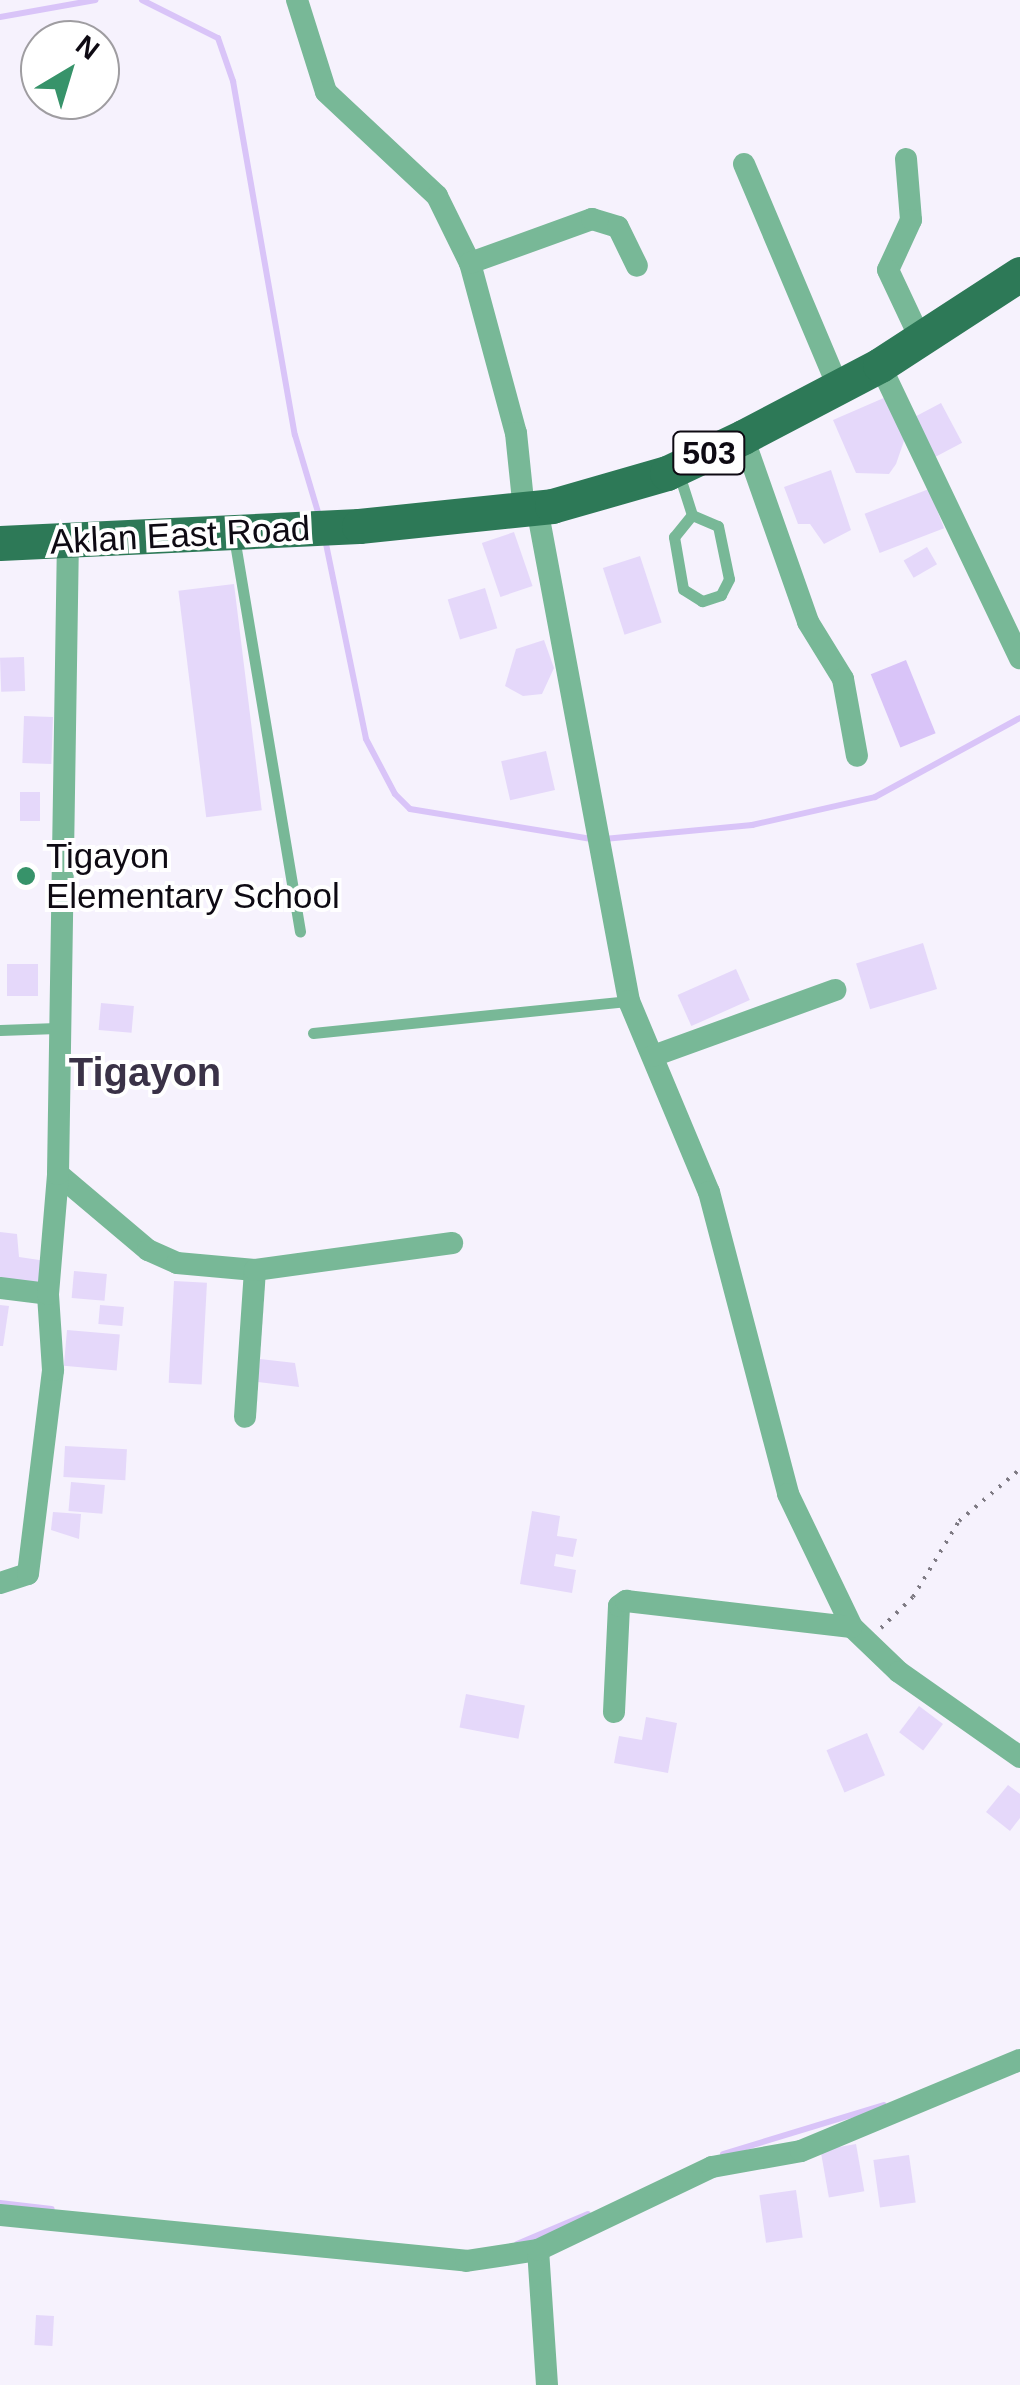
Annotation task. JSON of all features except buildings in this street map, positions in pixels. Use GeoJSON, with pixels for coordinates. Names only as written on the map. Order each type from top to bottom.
{"type":"FeatureCollection","features":[{"type":"Feature","properties":{"kind":"main road","name":"503"},"geometry":{"type":"LineString","coordinates":[[531,509],[678,468],[743,437],[880,365],[1020,274]]}},
{"type":"Feature","properties":{"kind":"main road","name":"Aklan East Road"},"geometry":{"type":"LineString","coordinates":[[0,543],[360,526],[531,509]]}},
{"type":"Feature","properties":{"kind":"street"},"geometry":{"type":"LineString","coordinates":[[298,0],[326,92],[437,196],[470,263],[516,434],[629,1001],[708,1192],[788,1494],[859,1634],[1020,1756]]}},
{"type":"Feature","properties":{"kind":"street"},"geometry":{"type":"LineString","coordinates":[[906,159],[911,220],[888,270],[920,338]]}},
{"type":"Feature","properties":{"kind":"street"},"geometry":{"type":"LineString","coordinates":[[744,164],[838,387]]}},
{"type":"Feature","properties":{"kind":"street"},"geometry":{"type":"LineString","coordinates":[[470,263],[592,219],[618,227],[637,266]]}},
{"type":"Feature","properties":{"kind":"street"},"geometry":{"type":"LineString","coordinates":[[880,365],[1020,658]]}},
{"type":"Feature","properties":{"kind":"street"},"geometry":{"type":"LineString","coordinates":[[743,437],[808,622],[843,679],[857,756]]}},
{"type":"Feature","properties":{"kind":"street"},"geometry":{"type":"LineString","coordinates":[[0,1584],[28,1574],[35,1544],[52,1370],[48,1294],[58,1174],[68,540]]}},
{"type":"Feature","properties":{"kind":"street"},"geometry":{"type":"LineString","coordinates":[[653,1056],[835,990]]}},
{"type":"Feature","properties":{"kind":"street"},"geometry":{"type":"LineString","coordinates":[[58,1174],[148,1250],[177,1263],[255,1270],[452,1243]]}},
{"type":"Feature","properties":{"kind":"street"},"geometry":{"type":"LineString","coordinates":[[245,1417],[255,1270]]}},
{"type":"Feature","properties":{"kind":"street"},"geometry":{"type":"LineString","coordinates":[[0,1288],[48,1294]]}},
{"type":"Feature","properties":{"kind":"street"},"geometry":{"type":"LineString","coordinates":[[614,1712],[619,1606],[626,1601],[859,1634]]}},
{"type":"Feature","properties":{"kind":"street"},"geometry":{"type":"LineString","coordinates":[[0,2215],[466,2261],[538,2250],[712,2167],[801,2151],[1020,2060]]}},
{"type":"Feature","properties":{"kind":"street"},"geometry":{"type":"LineString","coordinates":[[538,2250],[546,2385]]}},
{"type":"Feature","properties":{"kind":"lane"},"geometry":{"type":"LineString","coordinates":[[678,468],[692,515]]}},
{"type":"Feature","properties":{"kind":"lane"},"geometry":{"type":"LineString","coordinates":[[692,515],[718,526],[728,578],[721,595],[702,600],[684,590],[674,536],[692,515]]}},
{"type":"Feature","properties":{"kind":"lane"},"geometry":{"type":"LineString","coordinates":[[233,532],[300,932]]}},
{"type":"Feature","properties":{"kind":"lane"},"geometry":{"type":"LineString","coordinates":[[313,1033],[629,1001]]}},
{"type":"Feature","properties":{"kind":"lane"},"geometry":{"type":"LineString","coordinates":[[0,1030],[58,1028]]}},
{"type":"Feature","properties":{"kind":"path"},"geometry":{"type":"LineString","coordinates":[[859,1634],[913,1597],[959,1521],[1020,1469]]}},
{"type":"Feature","properties":{"kind":"shaded area"},"geometry":{"type":"Polygon","coordinates":[[[906,660],[936,733],[900,747],[871,674],[906,660]]]}},
{"type":"Feature","properties":{"kind":"waterway"},"geometry":{"type":"LineString","coordinates":[[0,17],[95,0]]}},
{"type":"Feature","properties":{"kind":"waterway"},"geometry":{"type":"LineString","coordinates":[[142,0],[218,38],[233,81],[295,435],[318,512]]}},
{"type":"Feature","properties":{"kind":"waterway"},"geometry":{"type":"LineString","coordinates":[[325,539],[366,739],[395,794],[410,809],[592,839]]}},
{"type":"Feature","properties":{"kind":"waterway"},"geometry":{"type":"LineString","coordinates":[[604,839],[752,825],[875,797],[1020,718]]}},
{"type":"Feature","properties":{"kind":"waterway"},"geometry":{"type":"LineString","coordinates":[[723,2154],[884,2105]]}},
{"type":"Feature","properties":{"kind":"waterway"},"geometry":{"type":"LineString","coordinates":[[0,2203],[52,2209]]}},
{"type":"Feature","properties":{"kind":"waterway"},"geometry":{"type":"LineString","coordinates":[[517,2244],[588,2214]]}},
{"type":"Feature","properties":{"kind":"place","name":"Tigayon Elementary School"},"geometry":{"type":"Point","coordinates":[26,876]}},
{"type":"Feature","properties":{"kind":"district","name":"Tigayon"},"geometry":{"type":"Point","coordinates":[145,1072]}}]}
